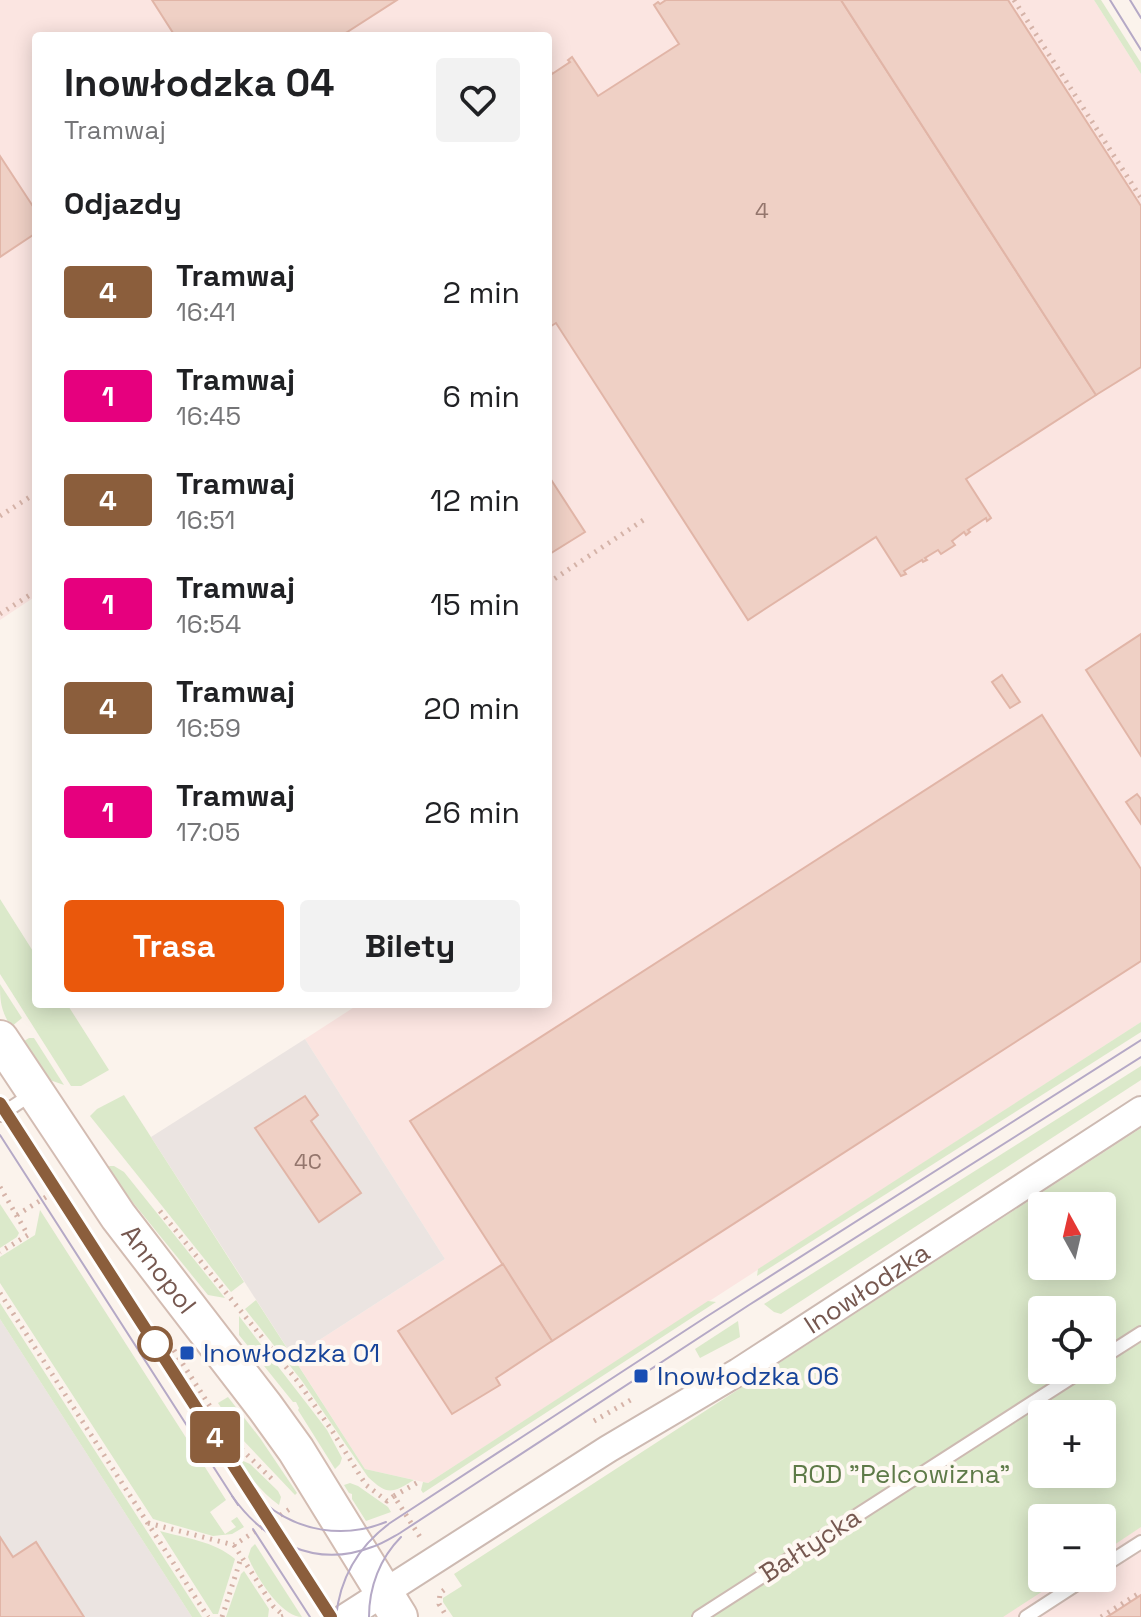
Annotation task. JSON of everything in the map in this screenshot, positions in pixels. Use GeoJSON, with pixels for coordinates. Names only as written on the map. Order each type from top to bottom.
{"type":"FeatureCollection","features":[{"type":"Feature","properties":{"kind":"street","name":"Annopol"},"geometry":{"type":"LineString","coordinates":[[0,1039],[118,1216],[265,1407],[321,1489],[392,1605]]}},
{"type":"Feature","properties":{"kind":"street","name":"Inowłodzka"},"geometry":{"type":"LineString","coordinates":[[346,1617],[392,1605],[435,1560],[608,1449],[738,1372],[1141,1110]]}},
{"type":"Feature","properties":{"kind":"lane"},"geometry":{"type":"LineString","coordinates":[[0,1115],[35,1093]]}},
{"type":"Feature","properties":{"kind":"lane"},"geometry":{"type":"LineString","coordinates":[[1116,1349],[1141,1333]]}},
{"type":"Feature","properties":{"kind":"lane","name":"Bałtycka"},"geometry":{"type":"LineString","coordinates":[[699,1617],[1061,1384]]}},
{"type":"Feature","properties":{"kind":"lane"},"geometry":{"type":"LineString","coordinates":[[1116,1558],[1141,1542]]}},
{"type":"Feature","properties":{"kind":"lane"},"geometry":{"type":"LineString","coordinates":[[1026,1617],[1064,1592]]}},
{"type":"Feature","properties":{"kind":"path"},"geometry":{"type":"LineString","coordinates":[[1014,0],[1141,198]]}},
{"type":"Feature","properties":{"kind":"path"},"geometry":{"type":"LineString","coordinates":[[0,516],[32,496]]}},
{"type":"Feature","properties":{"kind":"path"},"geometry":{"type":"LineString","coordinates":[[552,580],[648,517]]}},
{"type":"Feature","properties":{"kind":"path"},"geometry":{"type":"LineString","coordinates":[[0,614],[32,594]]}},
{"type":"Feature","properties":{"kind":"path"},"geometry":{"type":"LineString","coordinates":[[0,1187],[28,1235],[0,1252]]}},
{"type":"Feature","properties":{"kind":"path"},"geometry":{"type":"LineString","coordinates":[[159,1211],[299,1383],[366,1485],[387,1501],[420,1481]]}},
{"type":"Feature","properties":{"kind":"path"},"geometry":{"type":"LineString","coordinates":[[0,1293],[208,1617]]}},
{"type":"Feature","properties":{"kind":"path"},"geometry":{"type":"LineString","coordinates":[[234,1545],[355,1467]]}},
{"type":"Feature","properties":{"kind":"path"},"geometry":{"type":"LineString","coordinates":[[394,1496],[435,1560]]}},
{"type":"Feature","properties":{"kind":"path"},"geometry":{"type":"LineString","coordinates":[[147,1522],[234,1545],[283,1617]]}},
{"type":"Feature","properties":{"kind":"path"},"geometry":{"type":"LineString","coordinates":[[222,1617],[242,1557]]}},
{"type":"Feature","properties":{"kind":"path"},"geometry":{"type":"LineString","coordinates":[[1101,1617],[1141,1592]]}},
{"type":"Feature","properties":{"kind":"shaded area"},"geometry":{"type":"Polygon","coordinates":[[[0,0],[1094,0],[1141,74],[1141,1022],[428,1483],[365,1469],[293,1357],[445,1259],[305,1039],[353,1008],[552,1008],[552,32],[32,32],[32,599],[0,620],[0,0]]]}},
{"type":"Feature","properties":{"kind":"shaded area"},"geometry":{"type":"Polygon","coordinates":[[[305,1039],[445,1259],[293,1357],[151,1137],[305,1039]]]}},
{"type":"Feature","properties":{"kind":"shaded area"},"geometry":{"type":"Polygon","coordinates":[[[0,1319],[192,1617],[0,1617],[0,1319]]]}},
{"type":"Feature","properties":{"kind":"shaded area"},"geometry":{"type":"Polygon","coordinates":[[[1141,1519],[1141,1617],[989,1617],[1028,1592],[1116,1592],[1116,1535],[1141,1519]]]}},
{"type":"Feature","properties":{"kind":"green space"},"geometry":{"type":"Polygon","coordinates":[[[1094,0],[1101,0],[1141,63],[1141,74],[1094,0]]]}},
{"type":"Feature","properties":{"kind":"green space"},"geometry":{"type":"Polygon","coordinates":[[[0,899],[32,950],[32,1008],[70,1008],[109,1070],[81,1086],[71,1086],[0,974],[0,899]]]}},
{"type":"Feature","properties":{"kind":"green space"},"geometry":{"type":"Polygon","coordinates":[[[0,984],[22,1018],[11,1027],[2,1006],[0,984]]]}},
{"type":"Feature","properties":{"kind":"green space"},"geometry":{"type":"Polygon","coordinates":[[[1141,1022],[1141,1032],[757,1276],[758,1269],[1141,1022]]]}},
{"type":"Feature","properties":{"kind":"green space"},"geometry":{"type":"Polygon","coordinates":[[[34,1038],[64,1085],[47,1079],[21,1043],[34,1038]]]}},
{"type":"Feature","properties":{"kind":"green space"},"geometry":{"type":"Polygon","coordinates":[[[1141,1066],[1141,1080],[781,1314],[764,1304],[1141,1066]]]}},
{"type":"Feature","properties":{"kind":"green space"},"geometry":{"type":"Polygon","coordinates":[[[124,1095],[244,1282],[231,1292],[90,1116],[124,1095]]]}},
{"type":"Feature","properties":{"kind":"green space","name":"ROD \"Pelcowizna\""},"geometry":{"type":"Polygon","coordinates":[[[1141,1128],[1141,1527],[1116,1544],[1116,1504],[1028,1504],[1028,1592],[1041,1592],[1003,1617],[453,1617],[443,1598],[462,1586],[454,1574],[1028,1201],[1028,1280],[1116,1280],[1116,1192],[1042,1192],[1141,1128]]]}},
{"type":"Feature","properties":{"kind":"green space"},"geometry":{"type":"Polygon","coordinates":[[[110,1166],[124,1172],[225,1298],[208,1295],[105,1168],[110,1166]]]}},
{"type":"Feature","properties":{"kind":"green space"},"geometry":{"type":"Polygon","coordinates":[[[0,1204],[19,1233],[0,1248],[0,1204]]]}},
{"type":"Feature","properties":{"kind":"green space"},"geometry":{"type":"Polygon","coordinates":[[[40,1210],[226,1500],[210,1512],[225,1534],[236,1527],[231,1521],[237,1517],[244,1527],[232,1534],[213,1536],[153,1519],[0,1283],[0,1257],[35,1235],[40,1210]]]}},
{"type":"Feature","properties":{"kind":"green space"},"geometry":{"type":"Polygon","coordinates":[[[256,1300],[365,1469],[414,1480],[400,1488],[386,1490],[368,1477],[302,1381],[245,1309],[256,1300]]]}},
{"type":"Feature","properties":{"kind":"green space"},"geometry":{"type":"Polygon","coordinates":[[[708,1301],[716,1302],[423,1493],[421,1490],[423,1482],[428,1483],[708,1301]]]}},
{"type":"Feature","properties":{"kind":"green space"},"geometry":{"type":"Polygon","coordinates":[[[0,1303],[202,1617],[192,1617],[0,1319],[0,1303]]]}},
{"type":"Feature","properties":{"kind":"green space"},"geometry":{"type":"Polygon","coordinates":[[[239,1316],[327,1430],[342,1458],[335,1469],[296,1402],[239,1335],[239,1316]]]}},
{"type":"Feature","properties":{"kind":"green space"},"geometry":{"type":"Polygon","coordinates":[[[738,1321],[740,1337],[700,1358],[695,1349],[738,1321]]]}},
{"type":"Feature","properties":{"kind":"green space"},"geometry":{"type":"Polygon","coordinates":[[[228,1397],[260,1438],[297,1493],[295,1495],[241,1438],[218,1403],[228,1397]]]}},
{"type":"Feature","properties":{"kind":"green space"},"geometry":{"type":"Polygon","coordinates":[[[239,1462],[250,1464],[278,1491],[281,1497],[279,1505],[252,1479],[239,1462]]]}},
{"type":"Feature","properties":{"kind":"green space"},"geometry":{"type":"Polygon","coordinates":[[[350,1483],[391,1512],[366,1521],[344,1485],[350,1483]]]}},
{"type":"Feature","properties":{"kind":"green space"},"geometry":{"type":"Polygon","coordinates":[[[160,1531],[209,1544],[235,1559],[218,1614],[213,1614],[160,1531]]]}},
{"type":"Feature","properties":{"kind":"green space"},"geometry":{"type":"Polygon","coordinates":[[[255,1544],[302,1617],[285,1610],[263,1584],[248,1557],[255,1544]]]}},
{"type":"Feature","properties":{"kind":"green space"},"geometry":{"type":"Polygon","coordinates":[[[244,1571],[269,1609],[268,1617],[226,1617],[244,1571]]]}},
{"type":"Feature","properties":{"kind":"building"},"geometry":{"type":"Polygon","coordinates":[[[152,0],[397,0],[347,32],[172,32],[152,0]]]}},
{"type":"Feature","properties":{"kind":"building"},"geometry":{"type":"Polygon","coordinates":[[[666,0],[841,0],[1096,395],[966,479],[991,518],[987,521],[986,518],[968,530],[970,532],[966,535],[964,532],[952,541],[955,545],[941,554],[938,550],[901,576],[876,537],[748,620],[556,323],[552,326],[552,74],[570,62],[568,60],[572,57],[598,96],[679,44],[654,5],[666,0]]]}},
{"type":"Feature","properties":{"kind":"building"},"geometry":{"type":"Polygon","coordinates":[[[841,0],[1008,0],[1141,206],[1141,367],[1096,395],[841,0]]]}},
{"type":"Feature","properties":{"kind":"building"},"geometry":{"type":"Polygon","coordinates":[[[0,156],[32,205],[32,236],[0,257],[0,156]]]}},
{"type":"Feature","properties":{"kind":"building"},"geometry":{"type":"Polygon","coordinates":[[[552,481],[585,532],[552,553],[552,481]]]}},
{"type":"Feature","properties":{"kind":"building"},"geometry":{"type":"Polygon","coordinates":[[[1141,634],[1141,756],[1086,670],[1141,634]]]}},
{"type":"Feature","properties":{"kind":"building"},"geometry":{"type":"Polygon","coordinates":[[[1002,675],[1020,702],[1010,708],[992,682],[1002,675]]]}},
{"type":"Feature","properties":{"kind":"building"},"geometry":{"type":"Polygon","coordinates":[[[1042,715],[1141,869],[1141,961],[552,1341],[410,1121],[1042,715]]]}},
{"type":"Feature","properties":{"kind":"building"},"geometry":{"type":"Polygon","coordinates":[[[1137,794],[1141,799],[1141,824],[1126,802],[1137,794]]]}},
{"type":"Feature","properties":{"kind":"building"},"geometry":{"type":"Polygon","coordinates":[[[305,1096],[318,1115],[311,1121],[361,1193],[319,1222],[255,1128],[305,1096]]]}},
{"type":"Feature","properties":{"kind":"building"},"geometry":{"type":"Polygon","coordinates":[[[503,1264],[552,1341],[496,1378],[500,1385],[452,1414],[398,1331],[503,1264]]]}},
{"type":"Feature","properties":{"kind":"building"},"geometry":{"type":"Polygon","coordinates":[[[0,1537],[13,1557],[36,1542],[84,1617],[0,1617],[0,1537]]]}},
{"type":"Feature","properties":{"kind":"building"},"geometry":{"type":"Polygon","coordinates":[[[1141,1595],[1141,1617],[1107,1617],[1141,1595]]]}},
{"type":"Feature","properties":{"kind":"tram line"},"geometry":{"type":"LineString","coordinates":[[1110,0],[1141,50]]}},
{"type":"Feature","properties":{"kind":"tram line"},"geometry":{"type":"LineString","coordinates":[[1130,0],[1141,18]]}},
{"type":"Feature","properties":{"kind":"tram line"},"geometry":{"type":"LineString","coordinates":[[336,1617],[342,1589],[353,1564],[369,1542],[390,1523],[1141,1040]]}},
{"type":"Feature","properties":{"kind":"tram line"},"geometry":{"type":"LineString","coordinates":[[232,1496],[245,1512],[276,1538],[311,1553],[351,1553],[383,1543],[749,1305],[1141,1057]]}},
{"type":"Feature","properties":{"kind":"tram line"},"geometry":{"type":"LineString","coordinates":[[0,1103],[331,1617]]}},
{"type":"Feature","properties":{"kind":"tram line","name":"4"},"geometry":{"type":"LineString","coordinates":[[0,1103],[331,1617]]}},
{"type":"Feature","properties":{"kind":"tram line"},"geometry":{"type":"LineString","coordinates":[[0,1135],[238,1505]]}},
{"type":"Feature","properties":{"kind":"tram line"},"geometry":{"type":"LineString","coordinates":[[263,1502],[291,1520],[322,1530],[354,1530],[386,1522]]}},
{"type":"Feature","properties":{"kind":"tram line"},"geometry":{"type":"LineString","coordinates":[[253,1529],[310,1617]]}},
{"type":"Feature","properties":{"kind":"tram line"},"geometry":{"type":"LineString","coordinates":[[369,1617],[377,1574],[387,1554],[401,1537]]}},
{"type":"Feature","properties":{"kind":"place","name":"Inowłodzka 01"},"geometry":{"type":"Point","coordinates":[187,1353]}},
{"type":"Feature","properties":{"kind":"place","name":"Inowłodzka 06"},"geometry":{"type":"Point","coordinates":[641,1376]}}]}
